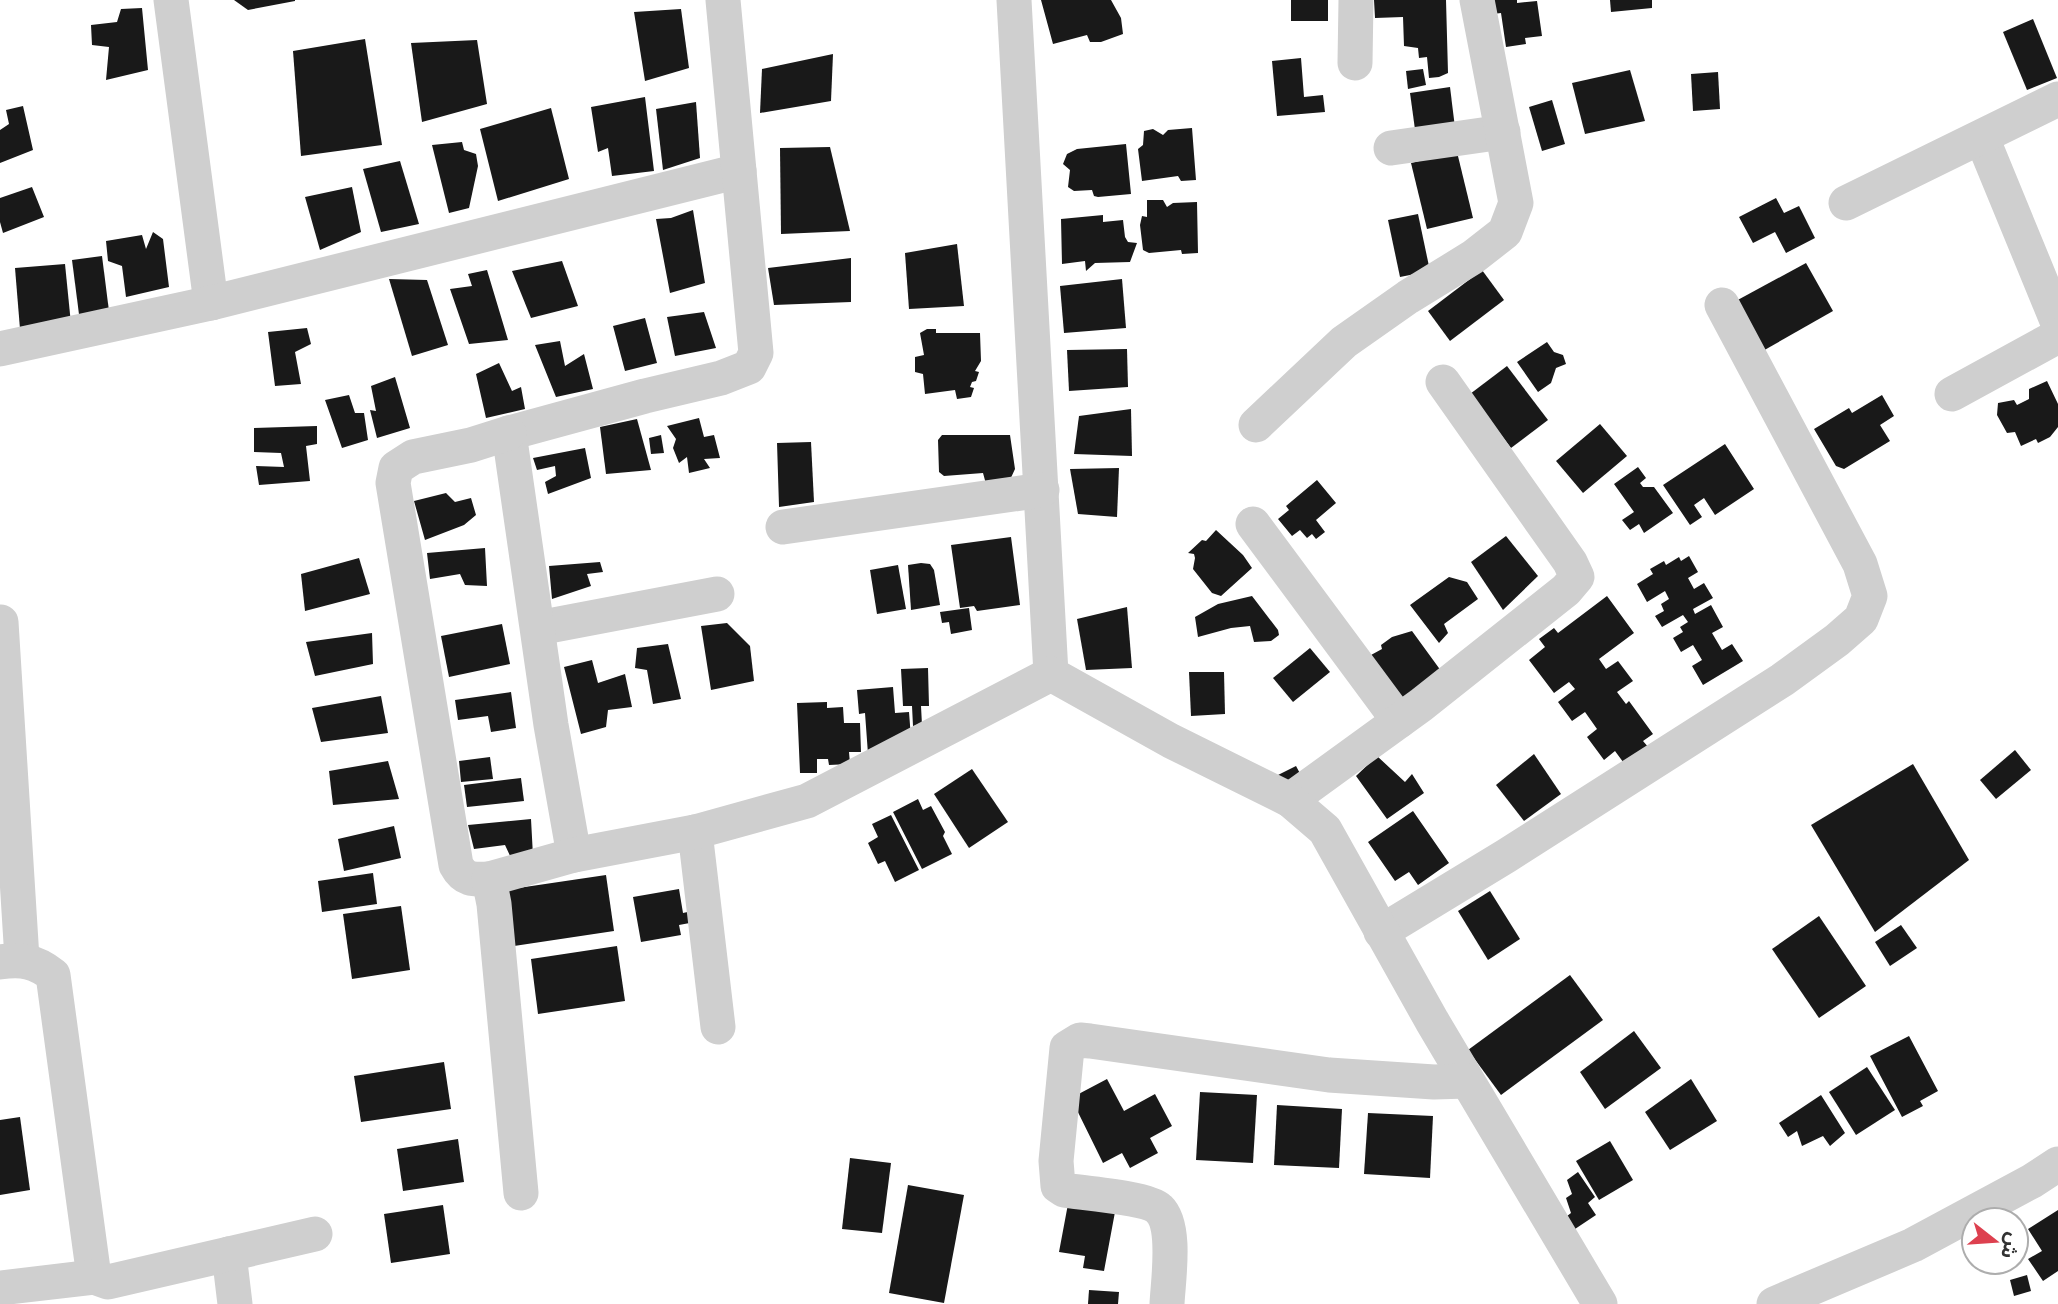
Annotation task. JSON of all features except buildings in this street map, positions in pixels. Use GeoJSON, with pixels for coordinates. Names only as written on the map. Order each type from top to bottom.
{"type":"FeatureCollection","features":[{"type":"Feature","properties":{"kind":"street"},"geometry":{"type":"LineString","coordinates":[[171,0],[211,303]]}},
{"type":"Feature","properties":{"kind":"street"},"geometry":{"type":"LineString","coordinates":[[723,0],[756,353],[749,367],[721,378],[645,396],[471,445],[413,457],[396,468],[393,483],[456,865],[461,874],[472,880],[489,879],[574,855],[695,832],[807,802],[1051,674]]}},
{"type":"Feature","properties":{"kind":"street"},"geometry":{"type":"LineString","coordinates":[[1014,0],[1051,674]]}},
{"type":"Feature","properties":{"kind":"street"},"geometry":{"type":"LineString","coordinates":[[1355,64],[1356,0]]}},
{"type":"Feature","properties":{"kind":"street"},"geometry":{"type":"LineString","coordinates":[[1256,425],[1343,342],[1473,257],[1505,232],[1516,203],[1478,0]]}},
{"type":"Feature","properties":{"kind":"street"},"geometry":{"type":"LineString","coordinates":[[1846,204],[2058,99]]}},
{"type":"Feature","properties":{"kind":"street"},"geometry":{"type":"LineString","coordinates":[[1391,149],[1503,132]]}},
{"type":"Feature","properties":{"kind":"street"},"geometry":{"type":"LineString","coordinates":[[1982,138],[2058,323]]}},
{"type":"Feature","properties":{"kind":"street"},"geometry":{"type":"LineString","coordinates":[[0,349],[211,303],[739,171]]}},
{"type":"Feature","properties":{"kind":"street"},"geometry":{"type":"LineString","coordinates":[[1381,932],[1506,856],[1782,680],[1837,640],[1861,618],[1870,596],[1860,564],[1722,305]]}},
{"type":"Feature","properties":{"kind":"street"},"geometry":{"type":"LineString","coordinates":[[1952,394],[2058,335]]}},
{"type":"Feature","properties":{"kind":"street"},"geometry":{"type":"LineString","coordinates":[[1290,800],[1399,721],[1566,590],[1577,577],[1570,562],[1443,383]]}},
{"type":"Feature","properties":{"kind":"street"},"geometry":{"type":"LineString","coordinates":[[509,433],[551,725],[574,855]]}},
{"type":"Feature","properties":{"kind":"street"},"geometry":{"type":"LineString","coordinates":[[783,527],[1042,490]]}},
{"type":"Feature","properties":{"kind":"street"},"geometry":{"type":"LineString","coordinates":[[1253,524],[1399,721]]}},
{"type":"Feature","properties":{"kind":"street"},"geometry":{"type":"LineString","coordinates":[[538,628],[717,594]]}},
{"type":"Feature","properties":{"kind":"street"},"geometry":{"type":"LineString","coordinates":[[1,622],[11,961],[41,966],[53,975],[105,1288]]}},
{"type":"Feature","properties":{"kind":"street"},"geometry":{"type":"LineString","coordinates":[[1051,674],[1171,741],[1290,800],[1325,830],[1467,1081],[1600,1304]]}},
{"type":"Feature","properties":{"kind":"street"},"geometry":{"type":"LineString","coordinates":[[695,832],[718,1027]]}},
{"type":"Feature","properties":{"kind":"street"},"geometry":{"type":"LineString","coordinates":[[489,879],[494,904],[521,1194]]}},
{"type":"Feature","properties":{"kind":"street"},"geometry":{"type":"LineString","coordinates":[[1167,1304],[1170,1238],[1166,1220],[1159,1208],[1143,1201],[1064,1190],[1058,1186],[1056,1161],[1067,1048],[1074,1042],[1090,1041],[1329,1075],[1434,1082],[1467,1081]]}},
{"type":"Feature","properties":{"kind":"street"},"geometry":{"type":"LineString","coordinates":[[1780,1303],[1913,1245],[2032,1181],[2058,1164]]}},
{"type":"Feature","properties":{"kind":"street"},"geometry":{"type":"LineString","coordinates":[[0,1288],[105,1288],[315,1234]]}},
{"type":"Feature","properties":{"kind":"street"},"geometry":{"type":"LineString","coordinates":[[229,1254],[235,1304]]}}]}
